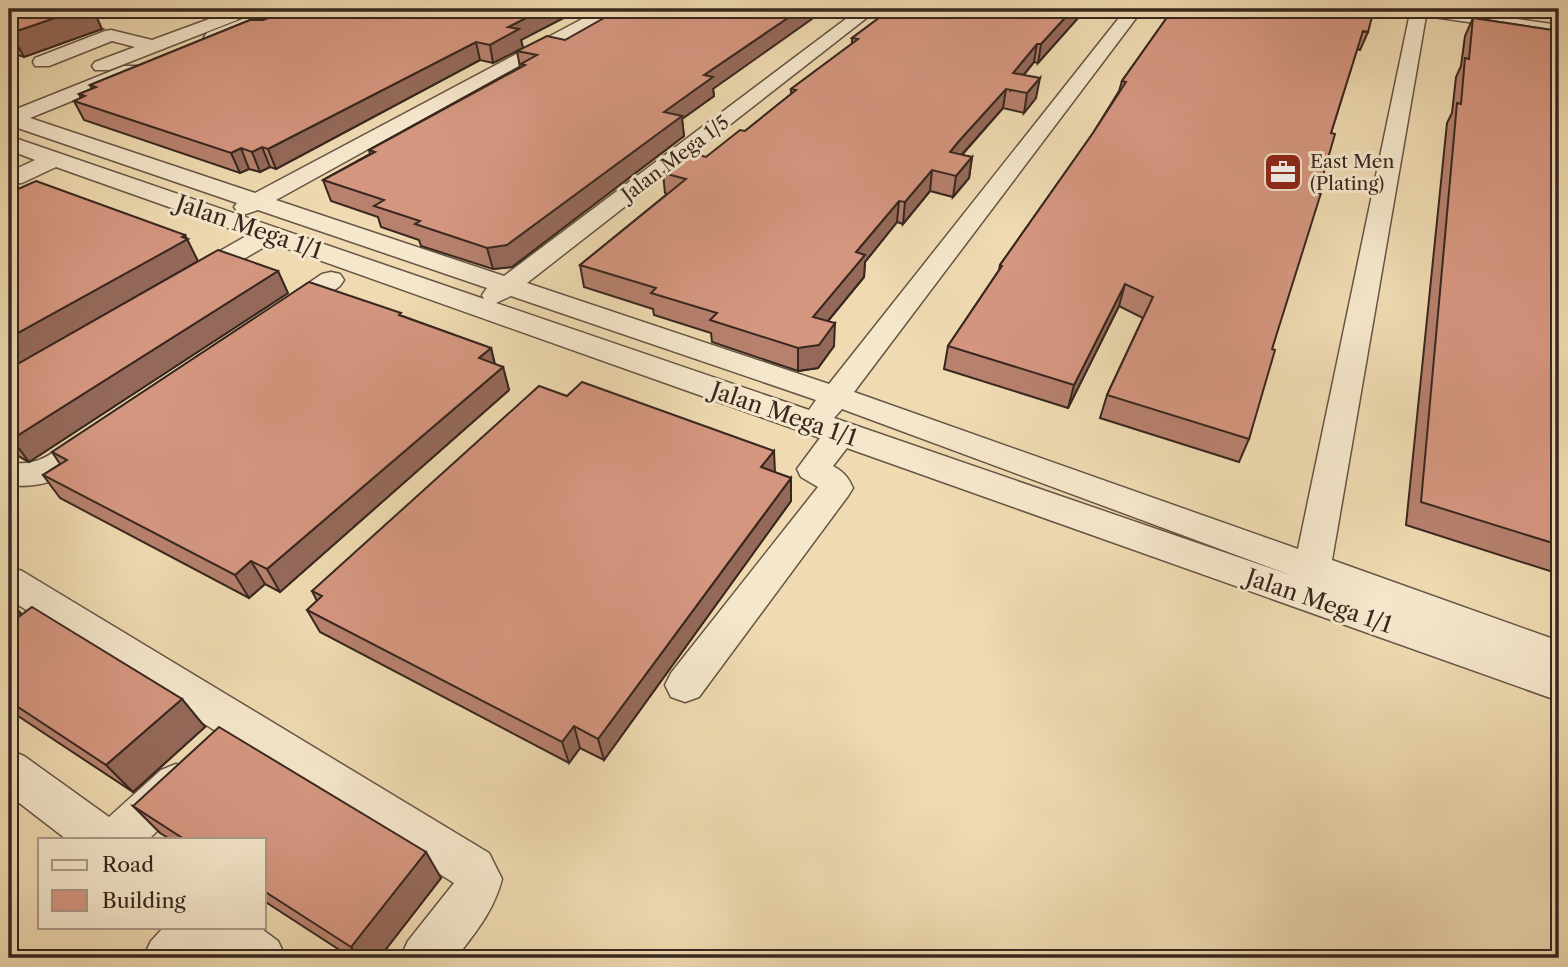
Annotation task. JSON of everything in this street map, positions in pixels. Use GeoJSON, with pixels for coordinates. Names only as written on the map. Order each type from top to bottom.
{"type":"FeatureCollection","features":[{"type":"Feature","properties":{"kind":"street"},"geometry":{"type":"LineString","coordinates":[[9,120],[154,46],[249,9]]}},
{"type":"Feature","properties":{"kind":"street"},"geometry":{"type":"LineString","coordinates":[[225,218],[613,9]]}},
{"type":"Feature","properties":{"kind":"street","name":"Jalan Mega 1/5"},"geometry":{"type":"LineString","coordinates":[[480,307],[870,9]]}},
{"type":"Feature","properties":{"kind":"street"},"geometry":{"type":"LineString","coordinates":[[685,685],[836,488],[833,481],[813,469],[835,396],[1135,9]]}},
{"type":"Feature","properties":{"kind":"street"},"geometry":{"type":"LineString","coordinates":[[1311,583],[1417,9],[1559,30]]}},
{"type":"Feature","properties":{"kind":"street"},"geometry":{"type":"LineString","coordinates":[[1457,9],[1559,25]]}},
{"type":"Feature","properties":{"kind":"street"},"geometry":{"type":"LineString","coordinates":[[1528,9],[1559,14]]}},
{"type":"Feature","properties":{"kind":"street"},"geometry":{"type":"LineString","coordinates":[[9,120],[289,14]]}},
{"type":"Feature","properties":{"kind":"street"},"geometry":{"type":"LineString","coordinates":[[209,55],[289,14]]}},
{"type":"Feature","properties":{"kind":"street"},"geometry":{"type":"LineString","coordinates":[[129,39],[154,46]]}},
{"type":"Feature","properties":{"kind":"street"},"geometry":{"type":"LineString","coordinates":[[83,107],[146,81]]}},
{"type":"Feature","properties":{"kind":"street"},"geometry":{"type":"LineString","coordinates":[[9,120],[835,396],[1311,583],[1559,657]]}},
{"type":"Feature","properties":{"kind":"street","name":"Jalan Mega 1/1"},"geometry":{"type":"LineString","coordinates":[[9,120],[55,159],[827,429],[1311,583],[1559,684]]}},
{"type":"Feature","properties":{"kind":"street"},"geometry":{"type":"LineString","coordinates":[[10,178],[55,159]]}},
{"type":"Feature","properties":{"kind":"street"},"geometry":{"type":"LineString","coordinates":[[174,289],[269,234]]}},
{"type":"Feature","properties":{"kind":"street"},"geometry":{"type":"LineString","coordinates":[[263,326],[331,281]]}},
{"type":"Feature","properties":{"kind":"street"},"geometry":{"type":"LineString","coordinates":[[9,473],[21,478],[41,474],[117,424]]}},
{"type":"Feature","properties":{"kind":"street"},"geometry":{"type":"LineString","coordinates":[[9,581],[43,623],[240,725],[477,873],[479,879],[475,894],[425,958]]}},
{"type":"Feature","properties":{"kind":"street"},"geometry":{"type":"LineString","coordinates":[[118,838],[240,725]]}},
{"type":"Feature","properties":{"kind":"street"},"geometry":{"type":"LineString","coordinates":[[9,770],[101,838]]}},
{"type":"Feature","properties":{"kind":"street"},"geometry":{"type":"LineString","coordinates":[[169,958],[197,928]]}},
{"type":"Feature","properties":{"kind":"street"},"geometry":{"type":"LineString","coordinates":[[219,928],[261,958]]}},
{"type":"Feature","properties":{"kind":"building"},"geometry":{"type":"Polygon","coordinates":[[[9,9],[81,9],[11,33],[9,9]]]}},
{"type":"Feature","properties":{"kind":"building"},"geometry":{"type":"Polygon","coordinates":[[[293,9],[544,9],[508,27],[519,29],[490,45],[476,42],[268,149],[262,147],[252,152],[241,148],[231,153],[74,101],[85,96],[79,94],[96,87],[90,85],[250,20],[263,20],[293,9]]]}},
{"type":"Feature","properties":{"kind":"building"},"geometry":{"type":"Polygon","coordinates":[[[620,9],[801,9],[704,75],[713,77],[664,112],[682,116],[507,245],[487,248],[415,224],[420,221],[374,206],[384,200],[323,180],[375,152],[369,150],[525,65],[521,64],[537,55],[517,51],[547,36],[565,40],[620,9]]]}},
{"type":"Feature","properties":{"kind":"building"},"geometry":{"type":"Polygon","coordinates":[[[891,9],[1073,9],[1041,44],[1037,44],[1013,73],[1040,78],[1027,93],[1006,89],[950,152],[972,157],[956,176],[932,170],[905,202],[899,201],[856,252],[865,255],[813,317],[835,323],[819,345],[798,348],[710,320],[717,313],[651,293],[656,288],[580,265],[686,179],[663,173],[689,152],[706,157],[740,130],[745,131],[796,90],[791,89],[858,39],[852,38],[891,9]]]}},
{"type":"Feature","properties":{"kind":"building"},"geometry":{"type":"Polygon","coordinates":[[[1173,9],[1374,9],[1368,32],[1363,31],[1331,133],[1335,134],[1318,193],[1321,193],[1272,349],[1275,350],[1249,439],[1107,395],[1153,297],[1125,284],[1074,385],[948,346],[1002,266],[1000,265],[1093,133],[1126,82],[1122,81],[1173,9]]]}},
{"type":"Feature","properties":{"kind":"building"},"geometry":{"type":"Polygon","coordinates":[[[1473,18],[1559,31],[1559,545],[1421,502],[1457,103],[1461,104],[1465,58],[1469,59],[1473,18]]]}},
{"type":"Feature","properties":{"kind":"building"},"geometry":{"type":"Polygon","coordinates":[[[36,181],[185,235],[182,237],[188,239],[9,338],[9,193],[36,181]]]}},
{"type":"Feature","properties":{"kind":"building"},"geometry":{"type":"Polygon","coordinates":[[[218,250],[278,271],[12,439],[9,437],[9,369],[218,250]]]}},
{"type":"Feature","properties":{"kind":"building"},"geometry":{"type":"Polygon","coordinates":[[[309,282],[401,313],[399,315],[491,348],[479,358],[503,367],[267,569],[251,561],[235,575],[43,475],[67,460],[52,452],[309,282]]]}},
{"type":"Feature","properties":{"kind":"building"},"geometry":{"type":"Polygon","coordinates":[[[582,382],[774,451],[761,467],[791,478],[598,739],[574,726],[562,742],[307,610],[322,596],[312,591],[539,386],[567,396],[582,382]]]}},
{"type":"Feature","properties":{"kind":"building"},"geometry":{"type":"Polygon","coordinates":[[[32,607],[182,699],[106,765],[9,701],[9,624],[32,607]]]}},
{"type":"Feature","properties":{"kind":"building"},"geometry":{"type":"Polygon","coordinates":[[[219,727],[426,852],[351,947],[266,892],[266,838],[182,838],[133,806],[219,727]]]}},
{"type":"Feature","properties":{"kind":"place","name":"East Men (Plating)"},"geometry":{"type":"Point","coordinates":[1283,172]}}]}
